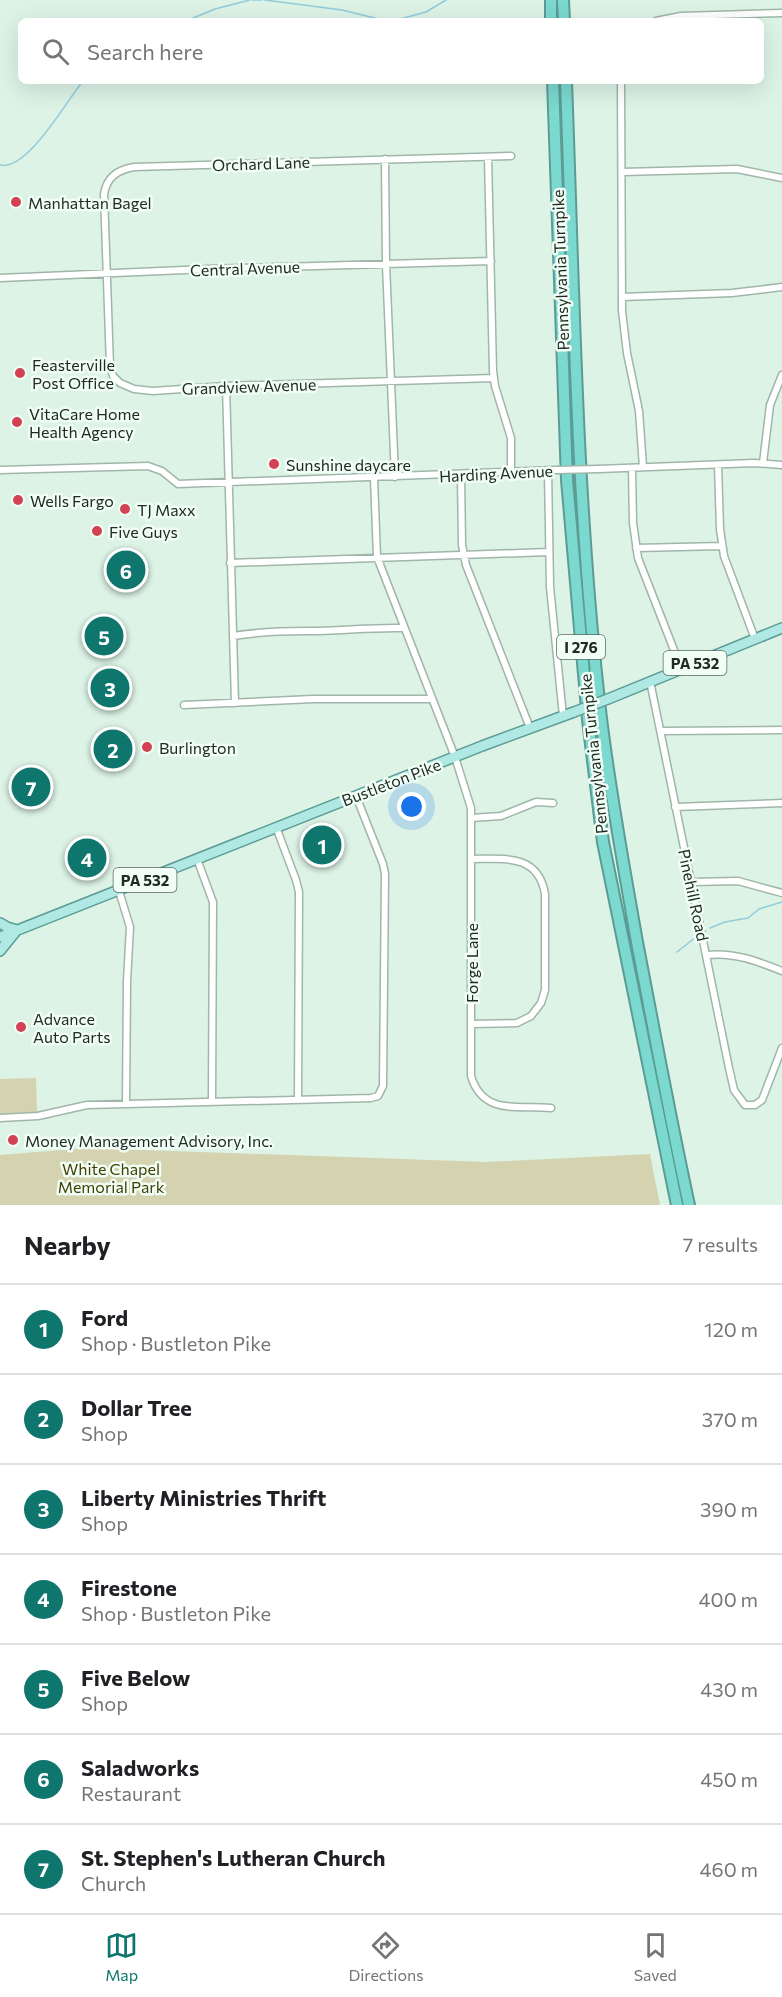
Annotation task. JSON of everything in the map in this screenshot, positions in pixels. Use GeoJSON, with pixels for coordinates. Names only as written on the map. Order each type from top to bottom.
{"type":"FeatureCollection","features":[{"type":"Feature","properties":{"kind":"highway"},"geometry":{"type":"LineString","coordinates":[[550,0],[551,18]]}},
{"type":"Feature","properties":{"kind":"highway"},"geometry":{"type":"LineString","coordinates":[[563,0],[564,18]]}},
{"type":"Feature","properties":{"kind":"highway","name":"Pennsylvania Turnpike"},"geometry":{"type":"LineString","coordinates":[[553,84],[567,480],[588,720],[603,842],[677,1205]]}},
{"type":"Feature","properties":{"kind":"highway","name":"Pennsylvania Turnpike"},"geometry":{"type":"LineString","coordinates":[[566,84],[581,484],[601,715],[613,815],[665,1092],[689,1205]]}},
{"type":"Feature","properties":{"kind":"main road","name":"Bustleton Pike"},"geometry":{"type":"LineString","coordinates":[[0,937],[276,827],[608,699],[782,628]]}},
{"type":"Feature","properties":{"kind":"main road"},"geometry":{"type":"LineString","coordinates":[[0,922],[4,926],[17,930],[0,951]]}},
{"type":"Feature","properties":{"kind":"street"},"geometry":{"type":"LineString","coordinates":[[671,18],[782,13]]}},
{"type":"Feature","properties":{"kind":"street"},"geometry":{"type":"LineString","coordinates":[[621,84],[624,334],[638,404],[643,467]]}},
{"type":"Feature","properties":{"kind":"street","name":"Orchard Lane"},"geometry":{"type":"LineString","coordinates":[[107,273],[105,191],[108,181],[122,170],[134,167],[511,156]]}},
{"type":"Feature","properties":{"kind":"street"},"geometry":{"type":"LineString","coordinates":[[488,157],[494,378],[512,438],[511,473]]}},
{"type":"Feature","properties":{"kind":"street"},"geometry":{"type":"LineString","coordinates":[[384,159],[395,477]]}},
{"type":"Feature","properties":{"kind":"street"},"geometry":{"type":"LineString","coordinates":[[622,172],[737,169],[782,178]]}},
{"type":"Feature","properties":{"kind":"street","name":"Central Avenue"},"geometry":{"type":"LineString","coordinates":[[0,278],[491,261]]}},
{"type":"Feature","properties":{"kind":"street","name":"Grandview Avenue"},"geometry":{"type":"LineString","coordinates":[[107,273],[110,366],[113,376],[120,383],[134,389],[153,391],[226,386],[494,378]]}},
{"type":"Feature","properties":{"kind":"street"},"geometry":{"type":"LineString","coordinates":[[622,297],[732,293],[782,287]]}},
{"type":"Feature","properties":{"kind":"street"},"geometry":{"type":"LineString","coordinates":[[763,463],[770,405],[782,375]]}},
{"type":"Feature","properties":{"kind":"street"},"geometry":{"type":"LineString","coordinates":[[226,386],[235,703]]}},
{"type":"Feature","properties":{"kind":"street","name":"Harding Avenue"},"geometry":{"type":"LineString","coordinates":[[0,470],[148,466],[162,471],[176,484],[763,463],[782,465]]}},
{"type":"Feature","properties":{"kind":"street"},"geometry":{"type":"LineString","coordinates":[[718,465],[722,546],[729,574],[755,639]]}},
{"type":"Feature","properties":{"kind":"street"},"geometry":{"type":"LineString","coordinates":[[632,468],[636,548],[681,668]]}},
{"type":"Feature","properties":{"kind":"street"},"geometry":{"type":"LineString","coordinates":[[548,471],[548,552],[563,716]]}},
{"type":"Feature","properties":{"kind":"street"},"geometry":{"type":"LineString","coordinates":[[461,475],[464,555],[468,572],[530,728]]}},
{"type":"Feature","properties":{"kind":"street","name":"Forge Lane"},"geometry":{"type":"LineString","coordinates":[[374,478],[377,557],[470,800],[471,1076],[481,1094],[498,1105],[552,1108]]}},
{"type":"Feature","properties":{"kind":"street"},"geometry":{"type":"LineString","coordinates":[[636,548],[722,546]]}},
{"type":"Feature","properties":{"kind":"street"},"geometry":{"type":"LineString","coordinates":[[230,563],[548,552]]}},
{"type":"Feature","properties":{"kind":"street"},"geometry":{"type":"LineString","coordinates":[[233,636],[287,630],[404,628]]}},
{"type":"Feature","properties":{"kind":"street","name":"Pinehill Road"},"geometry":{"type":"LineString","coordinates":[[650,681],[734,1090],[747,1106],[755,1105],[762,1100],[782,1048]]}},
{"type":"Feature","properties":{"kind":"street"},"geometry":{"type":"LineString","coordinates":[[184,705],[313,699],[432,699]]}},
{"type":"Feature","properties":{"kind":"street"},"geometry":{"type":"LineString","coordinates":[[661,731],[782,730]]}},
{"type":"Feature","properties":{"kind":"street"},"geometry":{"type":"LineString","coordinates":[[0,1118],[38,1116],[68,1107],[87,1105],[378,1096],[383,1086],[385,874],[356,796]]}},
{"type":"Feature","properties":{"kind":"street"},"geometry":{"type":"LineString","coordinates":[[471,818],[501,816],[536,802],[553,804]]}},
{"type":"Feature","properties":{"kind":"street"},"geometry":{"type":"LineString","coordinates":[[675,807],[782,803]]}},
{"type":"Feature","properties":{"kind":"street"},"geometry":{"type":"LineString","coordinates":[[276,827],[299,892],[298,1100]]}},
{"type":"Feature","properties":{"kind":"street"},"geometry":{"type":"LineString","coordinates":[[196,859],[213,903],[212,1101]]}},
{"type":"Feature","properties":{"kind":"street"},"geometry":{"type":"LineString","coordinates":[[471,859],[515,860],[527,865],[539,876],[545,894],[543,998],[531,1016],[517,1023],[471,1024]]}},
{"type":"Feature","properties":{"kind":"street"},"geometry":{"type":"LineString","coordinates":[[692,882],[738,881],[782,893]]}},
{"type":"Feature","properties":{"kind":"street"},"geometry":{"type":"LineString","coordinates":[[119,891],[130,927],[126,1104]]}},
{"type":"Feature","properties":{"kind":"street"},"geometry":{"type":"LineString","coordinates":[[706,955],[734,955],[782,971]]}},
{"type":"Feature","properties":{"kind":"green space"},"geometry":{"type":"Polygon","coordinates":[[[36,1078],[37,1112],[0,1114],[0,1079],[36,1078]]]}},
{"type":"Feature","properties":{"kind":"green space","name":"White Chapel Memorial Park"},"geometry":{"type":"Polygon","coordinates":[[[86,1148],[487,1162],[650,1154],[660,1205],[0,1205],[0,1155],[86,1148]]]}},
{"type":"Feature","properties":{"kind":"waterway"},"geometry":{"type":"LineString","coordinates":[[193,18],[215,9],[250,0]]}},
{"type":"Feature","properties":{"kind":"waterway"},"geometry":{"type":"LineString","coordinates":[[252,0],[262,0]]}},
{"type":"Feature","properties":{"kind":"waterway"},"geometry":{"type":"LineString","coordinates":[[265,0],[342,10],[375,18]]}},
{"type":"Feature","properties":{"kind":"waterway"},"geometry":{"type":"LineString","coordinates":[[404,18],[426,12],[446,0]]}},
{"type":"Feature","properties":{"kind":"waterway"},"geometry":{"type":"LineString","coordinates":[[0,165],[11,164],[34,147],[81,84]]}},
{"type":"Feature","properties":{"kind":"waterway"},"geometry":{"type":"LineString","coordinates":[[710,928],[725,922],[748,918],[759,909],[782,902]]}},
{"type":"Feature","properties":{"kind":"waterway"},"geometry":{"type":"LineString","coordinates":[[677,952],[696,937]]}},
{"type":"Feature","properties":{"kind":"place","name":"Manhattan Bagel"},"geometry":{"type":"Point","coordinates":[16,202]}},
{"type":"Feature","properties":{"kind":"place","name":"Feasterville Post Office"},"geometry":{"type":"Point","coordinates":[20,373]}},
{"type":"Feature","properties":{"kind":"place","name":"VitaCare Home Health Agency"},"geometry":{"type":"Point","coordinates":[17,422]}},
{"type":"Feature","properties":{"kind":"place","name":"Sunshine daycare"},"geometry":{"type":"Point","coordinates":[274,464]}},
{"type":"Feature","properties":{"kind":"place","name":"Wells Fargo"},"geometry":{"type":"Point","coordinates":[18,500]}},
{"type":"Feature","properties":{"kind":"place","name":"TJ Maxx"},"geometry":{"type":"Point","coordinates":[125,509]}},
{"type":"Feature","properties":{"kind":"place","name":"Five Guys"},"geometry":{"type":"Point","coordinates":[97,531]}},
{"type":"Feature","properties":{"kind":"place","name":"Saladworks"},"geometry":{"type":"Point","coordinates":[126,570]}},
{"type":"Feature","properties":{"kind":"place","name":"Five Below"},"geometry":{"type":"Point","coordinates":[104,636]}},
{"type":"Feature","properties":{"kind":"place","name":"Liberty Ministries Thrift"},"geometry":{"type":"Point","coordinates":[110,688]}},
{"type":"Feature","properties":{"kind":"place","name":"Burlington"},"geometry":{"type":"Point","coordinates":[147,747]}},
{"type":"Feature","properties":{"kind":"place","name":"Dollar Tree"},"geometry":{"type":"Point","coordinates":[113,749]}},
{"type":"Feature","properties":{"kind":"place","name":"St. Stephen's Lutheran Church"},"geometry":{"type":"Point","coordinates":[31,787]}},
{"type":"Feature","properties":{"kind":"place","name":"Ford"},"geometry":{"type":"Point","coordinates":[322,845]}},
{"type":"Feature","properties":{"kind":"place","name":"Firestone"},"geometry":{"type":"Point","coordinates":[87,858]}},
{"type":"Feature","properties":{"kind":"place","name":"Advance Auto Parts"},"geometry":{"type":"Point","coordinates":[21,1027]}},
{"type":"Feature","properties":{"kind":"place","name":"Money Management Advisory, Inc."},"geometry":{"type":"Point","coordinates":[13,1140]}}]}
